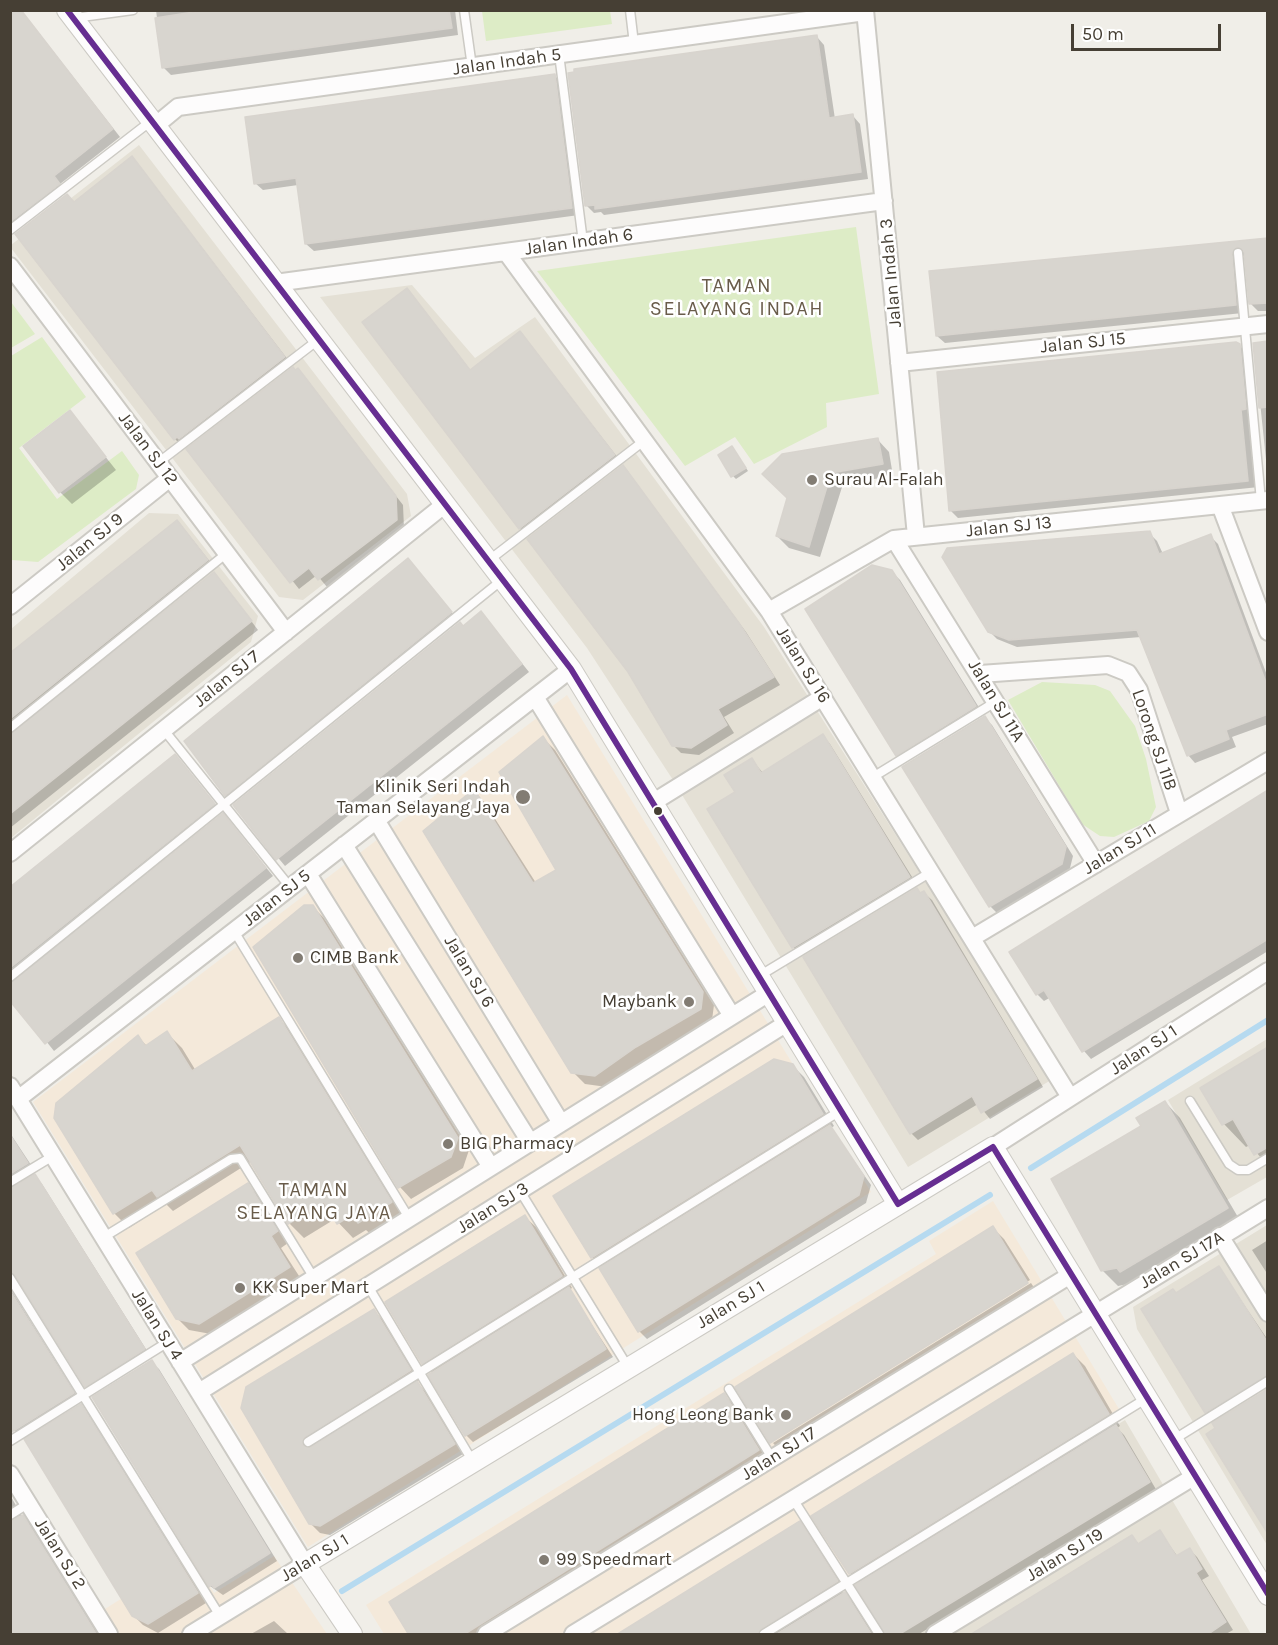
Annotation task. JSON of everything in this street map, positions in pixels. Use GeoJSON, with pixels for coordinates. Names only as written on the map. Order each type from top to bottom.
{"type":"FeatureCollection","features":[{"type":"Feature","properties":{"kind":"street","name":"Jalan Indah 5"},"geometry":{"type":"LineString","coordinates":[[153,124],[178,108],[865,11]]}},
{"type":"Feature","properties":{"kind":"street","name":"Jalan Indah 3"},"geometry":{"type":"LineString","coordinates":[[865,11],[916,536]]}},
{"type":"Feature","properties":{"kind":"street"},"geometry":{"type":"LineString","coordinates":[[70,14],[571,669],[898,1204]]}},
{"type":"Feature","properties":{"kind":"street","name":"Jalan Indah 6"},"geometry":{"type":"LineString","coordinates":[[275,283],[884,201]]}},
{"type":"Feature","properties":{"kind":"street","name":"Jalan SJ 16"},"geometry":{"type":"LineString","coordinates":[[506,252],[769,611],[1070,1097]]}},
{"type":"Feature","properties":{"kind":"street","name":"Jalan SJ 12"},"geometry":{"type":"LineString","coordinates":[[10,266],[286,632]]}},
{"type":"Feature","properties":{"kind":"street","name":"Jalan SJ 15"},"geometry":{"type":"LineString","coordinates":[[899,363],[1268,324]]}},
{"type":"Feature","properties":{"kind":"street","name":"Jalan SJ 9"},"geometry":{"type":"LineString","coordinates":[[13,599],[170,477]]}},
{"type":"Feature","properties":{"kind":"street","name":"Jalan SJ 13"},"geometry":{"type":"LineString","coordinates":[[769,611],[894,539],[1264,500]]}},
{"type":"Feature","properties":{"kind":"street","name":"Jalan SJ 7"},"geometry":{"type":"LineString","coordinates":[[10,853],[444,504]]}},
{"type":"Feature","properties":{"kind":"street"},"geometry":{"type":"LineString","coordinates":[[1220,505],[1268,632]]}},
{"type":"Feature","properties":{"kind":"street","name":"Jalan SJ 11A"},"geometry":{"type":"LineString","coordinates":[[894,539],[997,701],[1096,864]]}},
{"type":"Feature","properties":{"kind":"street","name":"Lorong SJ 11B"},"geometry":{"type":"LineString","coordinates":[[980,674],[1108,665],[1128,674],[1139,690],[1179,813]]}},
{"type":"Feature","properties":{"kind":"street","name":"Jalan SJ 5"},"geometry":{"type":"LineString","coordinates":[[14,1092],[234,931],[571,669]]}},
{"type":"Feature","properties":{"kind":"street"},"geometry":{"type":"LineString","coordinates":[[535,697],[732,1016]]}},
{"type":"Feature","properties":{"kind":"street"},"geometry":{"type":"LineString","coordinates":[[652,803],[823,697]]}},
{"type":"Feature","properties":{"kind":"street","name":"Jalan SJ 11"},"geometry":{"type":"LineString","coordinates":[[972,938],[1268,760]]}},
{"type":"Feature","properties":{"kind":"street","name":"Jalan SJ 6"},"geometry":{"type":"LineString","coordinates":[[376,820],[561,1123]]}},
{"type":"Feature","properties":{"kind":"street"},"geometry":{"type":"LineString","coordinates":[[344,845],[530,1142]]}},
{"type":"Feature","properties":{"kind":"street"},"geometry":{"type":"LineString","coordinates":[[308,874],[491,1167]]}},
{"type":"Feature","properties":{"kind":"street","name":"Jalan SJ 1"},"geometry":{"type":"LineString","coordinates":[[191,1635],[304,1564],[993,1147],[1268,971]]}},
{"type":"Feature","properties":{"kind":"street","name":"Jalan SJ 3"},"geometry":{"type":"LineString","coordinates":[[180,1362],[769,993]]}},
{"type":"Feature","properties":{"kind":"street","name":"Jalan SJ 3"},"geometry":{"type":"LineString","coordinates":[[199,1392],[787,1023]]}},
{"type":"Feature","properties":{"kind":"street","name":"Jalan SJ 4"},"geometry":{"type":"LineString","coordinates":[[14,1092],[304,1564]]}},
{"type":"Feature","properties":{"kind":"street"},"geometry":{"type":"LineString","coordinates":[[993,1147],[1268,1595]]}},
{"type":"Feature","properties":{"kind":"street","name":"Jalan SJ 17A"},"geometry":{"type":"LineString","coordinates":[[1095,1312],[1268,1208]]}},
{"type":"Feature","properties":{"kind":"street"},"geometry":{"type":"LineString","coordinates":[[1220,1236],[1268,1313]]}},
{"type":"Feature","properties":{"kind":"street","name":"Jalan SJ 17"},"geometry":{"type":"LineString","coordinates":[[486,1635],[1072,1274]]}},
{"type":"Feature","properties":{"kind":"street"},"geometry":{"type":"LineString","coordinates":[[573,1635],[1095,1312]]}},
{"type":"Feature","properties":{"kind":"street","name":"Jalan SJ 2"},"geometry":{"type":"LineString","coordinates":[[10,1474],[109,1635]]}},
{"type":"Feature","properties":{"kind":"street","name":"Jalan SJ 19"},"geometry":{"type":"LineString","coordinates":[[935,1635],[1195,1476]]}},
{"type":"Feature","properties":{"kind":"street"},"geometry":{"type":"LineString","coordinates":[[304,1564],[352,1635]]}},
{"type":"Feature","properties":{"kind":"lane"},"geometry":{"type":"LineString","coordinates":[[70,14],[133,10]]}},
{"type":"Feature","properties":{"kind":"lane"},"geometry":{"type":"LineString","coordinates":[[464,10],[472,67]]}},
{"type":"Feature","properties":{"kind":"lane"},"geometry":{"type":"LineString","coordinates":[[630,10],[634,44]]}},
{"type":"Feature","properties":{"kind":"lane"},"geometry":{"type":"LineString","coordinates":[[559,54],[583,242]]}},
{"type":"Feature","properties":{"kind":"lane"},"geometry":{"type":"LineString","coordinates":[[10,230],[153,124]]}},
{"type":"Feature","properties":{"kind":"lane"},"geometry":{"type":"LineString","coordinates":[[1238,253],[1264,500]]}},
{"type":"Feature","properties":{"kind":"lane"},"geometry":{"type":"LineString","coordinates":[[159,462],[318,340]]}},
{"type":"Feature","properties":{"kind":"lane"},"geometry":{"type":"LineString","coordinates":[[488,561],[645,440]]}},
{"type":"Feature","properties":{"kind":"lane"},"geometry":{"type":"LineString","coordinates":[[10,728],[227,553]]}},
{"type":"Feature","properties":{"kind":"lane"},"geometry":{"type":"LineString","coordinates":[[10,977],[502,580]]}},
{"type":"Feature","properties":{"kind":"lane"},"geometry":{"type":"LineString","coordinates":[[873,777],[997,701]]}},
{"type":"Feature","properties":{"kind":"lane"},"geometry":{"type":"LineString","coordinates":[[164,730],[290,887]]}},
{"type":"Feature","properties":{"kind":"lane"},"geometry":{"type":"LineString","coordinates":[[758,976],[931,872]]}},
{"type":"Feature","properties":{"kind":"lane"},"geometry":{"type":"LineString","coordinates":[[234,931],[409,1218]]}},
{"type":"Feature","properties":{"kind":"lane"},"geometry":{"type":"LineString","coordinates":[[1190,1101],[1229,1164],[1238,1170],[1248,1170],[1268,1158]]}},
{"type":"Feature","properties":{"kind":"lane"},"geometry":{"type":"LineString","coordinates":[[308,1442],[841,1111]]}},
{"type":"Feature","properties":{"kind":"lane"},"geometry":{"type":"LineString","coordinates":[[10,1182],[53,1156]]}},
{"type":"Feature","properties":{"kind":"lane"},"geometry":{"type":"LineString","coordinates":[[104,1237],[231,1159],[240,1158],[314,1278]]}},
{"type":"Feature","properties":{"kind":"lane"},"geometry":{"type":"LineString","coordinates":[[520,1191],[628,1368]]}},
{"type":"Feature","properties":{"kind":"lane"},"geometry":{"type":"LineString","coordinates":[[10,1278],[220,1616]]}},
{"type":"Feature","properties":{"kind":"lane"},"geometry":{"type":"LineString","coordinates":[[368,1286],[473,1462]]}},
{"type":"Feature","properties":{"kind":"lane"},"geometry":{"type":"LineString","coordinates":[[10,1441],[168,1342]]}},
{"type":"Feature","properties":{"kind":"lane"},"geometry":{"type":"LineString","coordinates":[[1173,1440],[1268,1381]]}},
{"type":"Feature","properties":{"kind":"lane"},"geometry":{"type":"LineString","coordinates":[[729,1389],[772,1458]]}},
{"type":"Feature","properties":{"kind":"lane"},"geometry":{"type":"LineString","coordinates":[[764,1635],[1147,1398]]}},
{"type":"Feature","properties":{"kind":"lane"},"geometry":{"type":"LineString","coordinates":[[794,1498],[879,1635]]}},
{"type":"Feature","properties":{"kind":"lane"},"geometry":{"type":"LineString","coordinates":[[10,1515],[29,1503]]}},
{"type":"Feature","properties":{"kind":"shaded area"},"geometry":{"type":"Polygon","coordinates":[[[139,145],[407,494],[411,516],[303,600],[279,597],[11,248],[11,245],[139,145]]]}},
{"type":"Feature","properties":{"kind":"shaded area"},"geometry":{"type":"Polygon","coordinates":[[[412,285],[475,358],[535,317],[764,627],[1051,1080],[908,1167],[673,780],[587,648],[320,297],[412,285]]]}},
{"type":"Feature","properties":{"kind":"shaded area"},"geometry":{"type":"Polygon","coordinates":[[[149,513],[178,514],[258,616],[251,642],[11,838],[11,629],[149,513]]]}},
{"type":"Feature","properties":{"kind":"shaded area"},"geometry":{"type":"Polygon","coordinates":[[[567,695],[871,1192],[308,1547],[33,1102],[567,695]]]}},
{"type":"Feature","properties":{"kind":"shaded area"},"geometry":{"type":"Polygon","coordinates":[[[1267,1039],[1267,1177],[1227,1200],[1168,1100],[1267,1039]]]}},
{"type":"Feature","properties":{"kind":"shaded area"},"geometry":{"type":"Polygon","coordinates":[[[993,1201],[1119,1409],[754,1634],[384,1634],[366,1605],[936,1254],[929,1241],[993,1201]]]}},
{"type":"Feature","properties":{"kind":"shaded area"},"geometry":{"type":"Polygon","coordinates":[[[1267,1225],[1267,1545],[1137,1329],[1133,1307],[1267,1225]]]}},
{"type":"Feature","properties":{"kind":"shaded area"},"geometry":{"type":"Polygon","coordinates":[[[1125,1420],[1251,1634],[774,1634],[1125,1420]]]}},
{"type":"Feature","properties":{"kind":"shaded area"},"geometry":{"type":"Polygon","coordinates":[[[191,1555],[214,1593],[274,1556],[327,1634],[65,1634],[191,1555]]]}},
{"type":"Feature","properties":{"kind":"green space"},"geometry":{"type":"Polygon","coordinates":[[[482,11],[610,11],[612,24],[486,41],[482,11]]]}},
{"type":"Feature","properties":{"kind":"green space"},"geometry":{"type":"Polygon","coordinates":[[[856,227],[879,394],[826,403],[827,427],[754,464],[735,437],[685,466],[537,271],[856,227]]]}},
{"type":"Feature","properties":{"kind":"green space"},"geometry":{"type":"Polygon","coordinates":[[[11,302],[35,334],[10,348],[11,302]]]}},
{"type":"Feature","properties":{"kind":"green space"},"geometry":{"type":"Polygon","coordinates":[[[42,337],[86,397],[19,448],[57,499],[122,451],[139,475],[136,489],[38,562],[12,560],[11,356],[42,337]]]}},
{"type":"Feature","properties":{"kind":"green space"},"geometry":{"type":"Polygon","coordinates":[[[1042,682],[1095,685],[1110,691],[1135,726],[1146,759],[1156,807],[1149,821],[1114,837],[1100,836],[1082,824],[1008,700],[1042,682]]]}},
{"type":"Feature","properties":{"kind":"building"},"geometry":{"type":"Polygon","coordinates":[[[10,10],[21,10],[113,129],[54,176],[60,184],[10,222],[10,10]]]}},
{"type":"Feature","properties":{"kind":"building"},"geometry":{"type":"Polygon","coordinates":[[[207,10],[449,10],[452,28],[162,68],[155,18],[207,10]]]}},
{"type":"Feature","properties":{"kind":"building"},"geometry":{"type":"Polygon","coordinates":[[[817,35],[829,118],[853,114],[861,172],[595,209],[595,205],[585,206],[568,73],[574,72],[574,69],[817,35]]]}},
{"type":"Feature","properties":{"kind":"building"},"geometry":{"type":"Polygon","coordinates":[[[555,74],[572,208],[305,244],[296,178],[254,184],[245,117],[555,74]]]}},
{"type":"Feature","properties":{"kind":"building"},"geometry":{"type":"Polygon","coordinates":[[[132,156],[285,357],[179,439],[177,437],[174,440],[15,234],[67,194],[74,202],[132,156]]]}},
{"type":"Feature","properties":{"kind":"building"},"geometry":{"type":"Polygon","coordinates":[[[1268,238],[1268,303],[1249,304],[1244,252],[1237,247],[1232,254],[1236,305],[936,336],[929,271],[1268,238]]]}},
{"type":"Feature","properties":{"kind":"building"},"geometry":{"type":"Polygon","coordinates":[[[407,288],[470,370],[520,331],[615,455],[519,529],[362,322],[407,288]]]}},
{"type":"Feature","properties":{"kind":"building"},"geometry":{"type":"Polygon","coordinates":[[[1268,341],[1268,407],[1259,408],[1253,343],[1268,341]]]}},
{"type":"Feature","properties":{"kind":"building"},"geometry":{"type":"Polygon","coordinates":[[[1236,342],[1240,344],[1246,409],[1241,410],[1248,481],[949,511],[937,372],[1236,342]]]}},
{"type":"Feature","properties":{"kind":"building"},"geometry":{"type":"Polygon","coordinates":[[[293,367],[295,370],[298,368],[396,496],[397,520],[318,580],[309,568],[290,583],[186,449],[293,367]]]}},
{"type":"Feature","properties":{"kind":"building"},"geometry":{"type":"Polygon","coordinates":[[[70,410],[106,457],[59,493],[23,446],[70,410]]]}},
{"type":"Feature","properties":{"kind":"building"},"geometry":{"type":"Polygon","coordinates":[[[878,438],[883,464],[831,473],[809,547],[776,536],[787,498],[762,474],[782,454],[878,438]]]}},
{"type":"Feature","properties":{"kind":"building"},"geometry":{"type":"Polygon","coordinates":[[[732,446],[746,468],[731,477],[718,455],[732,446]]]}},
{"type":"Feature","properties":{"kind":"building"},"geometry":{"type":"Polygon","coordinates":[[[623,465],[739,623],[774,677],[718,709],[727,725],[691,748],[672,746],[628,672],[527,539],[623,465]]]}},
{"type":"Feature","properties":{"kind":"building"},"geometry":{"type":"Polygon","coordinates":[[[177,520],[208,560],[10,719],[10,653],[177,520]]]}},
{"type":"Feature","properties":{"kind":"building"},"geometry":{"type":"Polygon","coordinates":[[[1150,531],[1159,554],[1211,534],[1268,688],[1268,714],[1226,730],[1229,739],[1187,756],[1137,630],[1009,640],[988,632],[942,557],[947,548],[1150,531]]]}},
{"type":"Feature","properties":{"kind":"building"},"geometry":{"type":"Polygon","coordinates":[[[408,558],[452,612],[225,796],[184,741],[408,558]]]}},
{"type":"Feature","properties":{"kind":"building"},"geometry":{"type":"Polygon","coordinates":[[[872,565],[892,570],[976,706],[896,756],[805,609],[872,565]]]}},
{"type":"Feature","properties":{"kind":"building"},"geometry":{"type":"Polygon","coordinates":[[[214,572],[252,621],[10,814],[10,734],[214,572]]]}},
{"type":"Feature","properties":{"kind":"building"},"geometry":{"type":"Polygon","coordinates":[[[481,611],[522,664],[276,860],[233,805],[460,622],[463,626],[481,611]]]}},
{"type":"Feature","properties":{"kind":"building"},"geometry":{"type":"Polygon","coordinates":[[[985,716],[1066,847],[1062,864],[989,907],[902,767],[985,716]]]}},
{"type":"Feature","properties":{"kind":"building"},"geometry":{"type":"Polygon","coordinates":[[[823,734],[910,877],[792,948],[707,809],[735,792],[724,775],[752,758],[761,773],[823,734]]]}},
{"type":"Feature","properties":{"kind":"building"},"geometry":{"type":"Polygon","coordinates":[[[543,736],[703,992],[701,1009],[636,1047],[595,1076],[571,1073],[423,831],[474,789],[533,883],[556,870],[499,772],[543,736]]]}},
{"type":"Feature","properties":{"kind":"building"},"geometry":{"type":"Polygon","coordinates":[[[175,754],[215,804],[10,968],[10,887],[175,754]]]}},
{"type":"Feature","properties":{"kind":"building"},"geometry":{"type":"Polygon","coordinates":[[[1268,790],[1268,939],[1082,1052],[1044,990],[1036,995],[1009,952],[1268,790]]]}},
{"type":"Feature","properties":{"kind":"building"},"geometry":{"type":"Polygon","coordinates":[[[223,813],[266,868],[45,1044],[10,1001],[10,983],[223,813]]]}},
{"type":"Feature","properties":{"kind":"building"},"geometry":{"type":"Polygon","coordinates":[[[917,888],[920,893],[924,891],[1037,1079],[981,1113],[972,1096],[910,1134],[803,957],[917,888]]]}},
{"type":"Feature","properties":{"kind":"building"},"geometry":{"type":"Polygon","coordinates":[[[304,905],[313,905],[458,1138],[451,1157],[398,1188],[253,947],[304,905]]]}},
{"type":"Feature","properties":{"kind":"building"},"geometry":{"type":"Polygon","coordinates":[[[279,1017],[392,1202],[358,1223],[352,1215],[337,1224],[324,1202],[288,1224],[240,1145],[157,1197],[152,1190],[113,1214],[54,1118],[56,1103],[138,1035],[145,1046],[167,1031],[192,1071],[279,1017]]]}},
{"type":"Feature","properties":{"kind":"building"},"geometry":{"type":"Polygon","coordinates":[[[1268,1047],[1268,1147],[1254,1155],[1233,1119],[1222,1125],[1200,1088],[1268,1047]]]}},
{"type":"Feature","properties":{"kind":"building"},"geometry":{"type":"Polygon","coordinates":[[[774,1059],[793,1064],[823,1114],[591,1258],[553,1196],[774,1059]]]}},
{"type":"Feature","properties":{"kind":"building"},"geometry":{"type":"Polygon","coordinates":[[[1165,1101],[1228,1208],[1120,1272],[1117,1268],[1101,1271],[1051,1179],[1141,1126],[1136,1118],[1165,1101]]]}},
{"type":"Feature","properties":{"kind":"building"},"geometry":{"type":"Polygon","coordinates":[[[830,1125],[864,1176],[859,1195],[638,1332],[599,1268],[830,1125]]]}},
{"type":"Feature","properties":{"kind":"building"},"geometry":{"type":"Polygon","coordinates":[[[10,1135],[28,1163],[10,1174],[10,1135]]]}},
{"type":"Feature","properties":{"kind":"building"},"geometry":{"type":"Polygon","coordinates":[[[35,1174],[145,1349],[85,1387],[15,1275],[10,1272],[10,1188],[35,1174]]]}},
{"type":"Feature","properties":{"kind":"building"},"geometry":{"type":"Polygon","coordinates":[[[248,1183],[278,1231],[271,1236],[290,1267],[199,1324],[176,1319],[136,1253],[248,1183]]]}},
{"type":"Feature","properties":{"kind":"building"},"geometry":{"type":"Polygon","coordinates":[[[525,1215],[562,1276],[422,1364],[385,1302],[525,1215]]]}},
{"type":"Feature","properties":{"kind":"building"},"geometry":{"type":"Polygon","coordinates":[[[993,1226],[1028,1283],[770,1443],[735,1387],[993,1226]]]}},
{"type":"Feature","properties":{"kind":"building"},"geometry":{"type":"Polygon","coordinates":[[[1219,1266],[1268,1343],[1268,1375],[1205,1413],[1141,1309],[1173,1289],[1176,1293],[1219,1266]]]}},
{"type":"Feature","properties":{"kind":"building"},"geometry":{"type":"Polygon","coordinates":[[[569,1287],[606,1349],[465,1436],[428,1375],[569,1287]]]}},
{"type":"Feature","properties":{"kind":"building"},"geometry":{"type":"Polygon","coordinates":[[[10,1291],[74,1393],[10,1433],[10,1291]]]}},
{"type":"Feature","properties":{"kind":"building"},"geometry":{"type":"Polygon","coordinates":[[[374,1309],[411,1370],[305,1437],[302,1445],[311,1447],[417,1381],[455,1444],[320,1526],[309,1524],[241,1408],[246,1387],[374,1309]]]}},
{"type":"Feature","properties":{"kind":"building"},"geometry":{"type":"Polygon","coordinates":[[[1073,1353],[1109,1414],[849,1574],[811,1516],[1073,1353]]]}},
{"type":"Feature","properties":{"kind":"building"},"geometry":{"type":"Polygon","coordinates":[[[152,1360],[270,1553],[214,1588],[212,1585],[209,1587],[92,1397],[152,1360]]]}},
{"type":"Feature","properties":{"kind":"building"},"geometry":{"type":"Polygon","coordinates":[[[1268,1389],[1268,1534],[1206,1434],[1215,1428],[1212,1423],[1268,1389]]]}},
{"type":"Feature","properties":{"kind":"building"},"geometry":{"type":"Polygon","coordinates":[[[724,1393],[759,1450],[463,1635],[409,1635],[389,1602],[724,1393]]]}},
{"type":"Feature","properties":{"kind":"building"},"geometry":{"type":"Polygon","coordinates":[[[81,1404],[198,1593],[148,1624],[132,1616],[24,1439],[81,1404]]]}},
{"type":"Feature","properties":{"kind":"building"},"geometry":{"type":"Polygon","coordinates":[[[1116,1425],[1150,1482],[898,1635],[885,1635],[855,1585],[1116,1425]]]}},
{"type":"Feature","properties":{"kind":"building"},"geometry":{"type":"Polygon","coordinates":[[[23,1515],[97,1635],[10,1635],[10,1521],[23,1515]]]}},
{"type":"Feature","properties":{"kind":"building"},"geometry":{"type":"Polygon","coordinates":[[[800,1521],[838,1581],[761,1629],[758,1635],[616,1635],[800,1521]]]}},
{"type":"Feature","properties":{"kind":"building"},"geometry":{"type":"Polygon","coordinates":[[[1160,1530],[1176,1556],[1190,1548],[1202,1569],[1196,1573],[1226,1622],[1207,1635],[970,1635],[1132,1535],[1138,1544],[1160,1530]]]}},
{"type":"Feature","properties":{"kind":"building"},"geometry":{"type":"Polygon","coordinates":[[[845,1592],[872,1635],[775,1635],[845,1592]]]}},
{"type":"Feature","properties":{"kind":"waterway"},"geometry":{"type":"LineString","coordinates":[[1031,1168],[1268,1020]]}},
{"type":"Feature","properties":{"kind":"waterway"},"geometry":{"type":"LineString","coordinates":[[342,1591],[990,1195]]}},
{"type":"Feature","properties":{"kind":"transit line"},"geometry":{"type":"LineString","coordinates":[[67,10],[571,669],[898,1204],[993,1147],[1268,1594]]}},
{"type":"Feature","properties":{"kind":"place","name":"Surau Al-Falah"},"geometry":{"type":"Point","coordinates":[812,480]}},
{"type":"Feature","properties":{"kind":"place","name":"Klinik Seri Indah Taman Selayang Jaya"},"geometry":{"type":"Point","coordinates":[523,797]}},
{"type":"Feature","properties":{"kind":"place","name":"CIMB Bank"},"geometry":{"type":"Point","coordinates":[298,958]}},
{"type":"Feature","properties":{"kind":"place","name":"Maybank"},"geometry":{"type":"Point","coordinates":[689,1002]}},
{"type":"Feature","properties":{"kind":"place","name":"BIG Pharmacy"},"geometry":{"type":"Point","coordinates":[448,1144]}},
{"type":"Feature","properties":{"kind":"place","name":"KK Super Mart"},"geometry":{"type":"Point","coordinates":[240,1288]}},
{"type":"Feature","properties":{"kind":"place","name":"Hong Leong Bank"},"geometry":{"type":"Point","coordinates":[786,1415]}},
{"type":"Feature","properties":{"kind":"place","name":"99 Speedmart"},"geometry":{"type":"Point","coordinates":[544,1560]}},
{"type":"Feature","properties":{"kind":"district","name":"TAMAN SELAYANG INDAH"},"geometry":{"type":"Point","coordinates":[737,298]}},
{"type":"Feature","properties":{"kind":"district","name":"TAMAN SELAYANG JAYA"},"geometry":{"type":"Point","coordinates":[314,1202]}}]}
